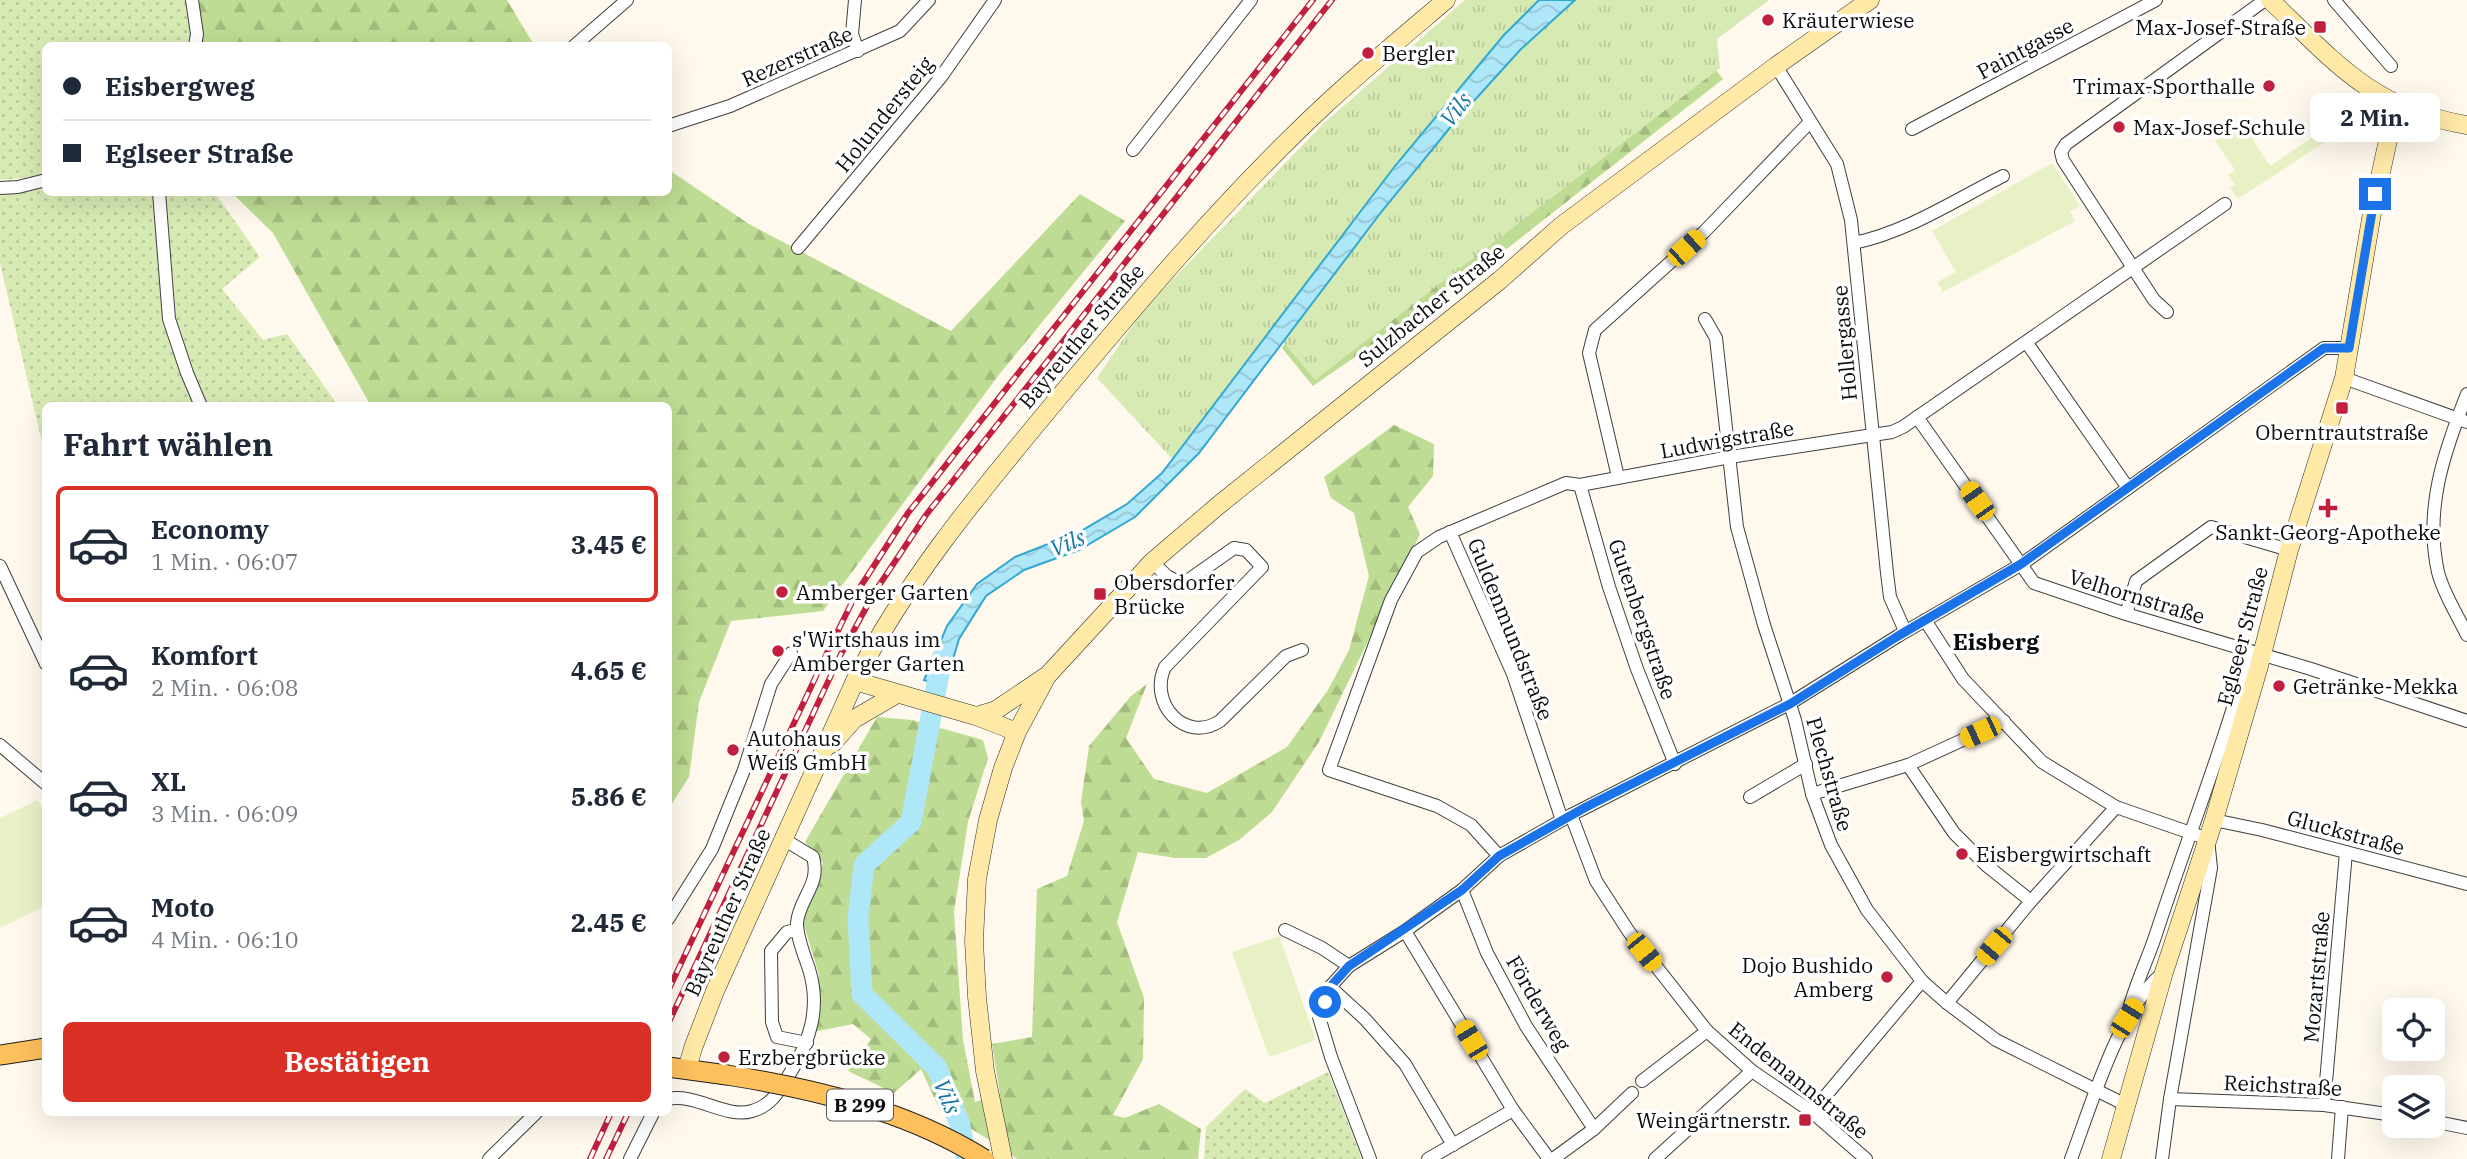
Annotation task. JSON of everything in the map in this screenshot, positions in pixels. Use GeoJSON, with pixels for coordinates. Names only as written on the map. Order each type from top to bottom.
{"type":"FeatureCollection","features":[{"type":"Feature","properties":{"kind":"main road","name":"Bayreuther Straße"},"geometry":{"type":"LineString","coordinates":[[678,1068],[693,1048],[716,991],[874,642],[944,543],[1007,459],[1134,306],[1262,167],[1326,104],[1447,0]]}},
{"type":"Feature","properties":{"kind":"main road","name":"Sulzbacher Straße"},"geometry":{"type":"LineString","coordinates":[[998,717],[1047,676],[1152,562],[1220,504],[1500,280],[1562,226],[1776,66],[1870,0]]}},
{"type":"Feature","properties":{"kind":"main road"},"geometry":{"type":"LineString","coordinates":[[2268,0],[2345,72],[2371,92],[2427,116],[2467,125]]}},
{"type":"Feature","properties":{"kind":"main road","name":"Eglseer Straße"},"geometry":{"type":"LineString","coordinates":[[2111,1159],[2164,972],[2214,820],[2256,653],[2344,378],[2372,213],[2396,104]]}},
{"type":"Feature","properties":{"kind":"main road","name":"Sulzbacher Straße"},"geometry":{"type":"LineString","coordinates":[[1003,1159],[985,1071],[974,941],[977,879],[988,820],[1017,732],[1047,676]]}},
{"type":"Feature","properties":{"kind":"main road"},"geometry":{"type":"LineString","coordinates":[[855,681],[976,716],[998,717],[1017,732]]}},
{"type":"Feature","properties":{"kind":"main road","name":"Bayreuther Straße"},"geometry":{"type":"LineString","coordinates":[[821,757],[854,719],[897,694]]}},
{"type":"Feature","properties":{"kind":"main road"},"geometry":{"type":"LineString","coordinates":[[0,1055],[42,1049]]}},
{"type":"Feature","properties":{"kind":"main road","name":"B 299"},"geometry":{"type":"LineString","coordinates":[[678,1068],[824,1094],[919,1126],[984,1159]]}},
{"type":"Feature","properties":{"kind":"street"},"geometry":{"type":"LineString","coordinates":[[192,0],[196,42]]}},
{"type":"Feature","properties":{"kind":"street"},"geometry":{"type":"LineString","coordinates":[[579,42],[627,0]]}},
{"type":"Feature","properties":{"kind":"street"},"geometry":{"type":"LineString","coordinates":[[855,0],[852,34],[858,51]]}},
{"type":"Feature","properties":{"kind":"street","name":"Rezerstraße"},"geometry":{"type":"LineString","coordinates":[[672,125],[730,106],[900,31],[929,0]]}},
{"type":"Feature","properties":{"kind":"street","name":"Holundersteig"},"geometry":{"type":"LineString","coordinates":[[798,248],[941,77],[995,0]]}},
{"type":"Feature","properties":{"kind":"street"},"geometry":{"type":"LineString","coordinates":[[1133,150],[1251,0]]}},
{"type":"Feature","properties":{"kind":"street","name":"Paintgasse"},"geometry":{"type":"LineString","coordinates":[[1912,129],[2156,0]]}},
{"type":"Feature","properties":{"kind":"street"},"geometry":{"type":"LineString","coordinates":[[2167,312],[2154,300],[2063,160],[2061,152],[2066,144],[2268,0]]}},
{"type":"Feature","properties":{"kind":"street"},"geometry":{"type":"LineString","coordinates":[[2334,0],[2391,66]]}},
{"type":"Feature","properties":{"kind":"street","name":"Hollergasse"},"geometry":{"type":"LineString","coordinates":[[1776,66],[1837,164],[1851,220],[1890,597],[1905,631]]}},
{"type":"Feature","properties":{"kind":"street"},"geometry":{"type":"LineString","coordinates":[[1618,477],[1589,353],[1595,330],[1704,232],[1810,122]]}},
{"type":"Feature","properties":{"kind":"street"},"geometry":{"type":"LineString","coordinates":[[1854,243],[1875,238],[1907,224],[2003,176]]}},
{"type":"Feature","properties":{"kind":"street"},"geometry":{"type":"LineString","coordinates":[[0,188],[42,181]]}},
{"type":"Feature","properties":{"kind":"street"},"geometry":{"type":"LineString","coordinates":[[159,196],[169,319],[199,402]]}},
{"type":"Feature","properties":{"kind":"street","name":"Ludwigstraße"},"geometry":{"type":"LineString","coordinates":[[1499,856],[1471,825],[1437,806],[1329,771],[1391,600],[1418,552],[1439,537],[1566,483],[1580,485],[1730,457],[1892,432],[2027,343],[2225,204]]}},
{"type":"Feature","properties":{"kind":"street","name":"Plechstraße"},"geometry":{"type":"LineString","coordinates":[[1705,319],[1716,338],[1737,527],[1764,625],[1790,704],[1812,794],[1831,845],[1867,911],[1922,981],[1996,1040],[2127,1106]]}},
{"type":"Feature","properties":{"kind":"street"},"geometry":{"type":"LineString","coordinates":[[2027,343],[2128,488]]}},
{"type":"Feature","properties":{"kind":"street"},"geometry":{"type":"LineString","coordinates":[[1370,1159],[1331,1057],[1320,1017],[1330,987],[1349,966],[1462,890],[1499,856],[1567,818],[1790,704],[1905,631],[2021,564],[2324,348],[2349,348]]}},
{"type":"Feature","properties":{"kind":"street"},"geometry":{"type":"LineString","coordinates":[[2344,378],[2462,420]]}},
{"type":"Feature","properties":{"kind":"street"},"geometry":{"type":"LineString","coordinates":[[2467,394],[2462,420],[2435,491],[2433,524],[2438,574],[2467,635]]}},
{"type":"Feature","properties":{"kind":"street","name":"Velhornstraße"},"geometry":{"type":"LineString","coordinates":[[1917,417],[2034,583],[2467,720]]}},
{"type":"Feature","properties":{"kind":"street","name":"Gutenbergstraße"},"geometry":{"type":"LineString","coordinates":[[1580,485],[1609,587],[1675,764]]}},
{"type":"Feature","properties":{"kind":"street"},"geometry":{"type":"LineString","coordinates":[[2126,614],[2136,581],[2210,527],[2289,550]]}},
{"type":"Feature","properties":{"kind":"street","name":"Guldenmundstraße"},"geometry":{"type":"LineString","coordinates":[[1450,532],[1513,674],[1567,818]]}},
{"type":"Feature","properties":{"kind":"street"},"geometry":{"type":"LineString","coordinates":[[1152,562],[1167,576],[1180,583],[1234,548],[1246,550],[1262,567],[1165,667],[1160,686],[1166,709],[1174,719],[1187,727],[1201,728],[1220,721],[1286,656],[1302,650]]}},
{"type":"Feature","properties":{"kind":"street"},"geometry":{"type":"LineString","coordinates":[[0,566],[42,655]]}},
{"type":"Feature","properties":{"kind":"street"},"geometry":{"type":"LineString","coordinates":[[1925,620],[1963,679],[2042,762],[2116,807],[2207,839],[2211,868],[2162,1159]]}},
{"type":"Feature","properties":{"kind":"street","name":"Bayreuther Straße"},"geometry":{"type":"LineString","coordinates":[[672,913],[712,849],[744,770],[771,684],[791,653]]}},
{"type":"Feature","properties":{"kind":"street","name":"Eglseer Straße"},"geometry":{"type":"LineString","coordinates":[[2127,1018],[2189,833],[2256,653]]}},
{"type":"Feature","properties":{"kind":"street"},"geometry":{"type":"LineString","coordinates":[[1812,794],[1908,765],[2004,720]]}},
{"type":"Feature","properties":{"kind":"street"},"geometry":{"type":"LineString","coordinates":[[0,745],[42,781]]}},
{"type":"Feature","properties":{"kind":"street"},"geometry":{"type":"LineString","coordinates":[[1750,797],[1806,764]]}},
{"type":"Feature","properties":{"kind":"street"},"geometry":{"type":"LineString","coordinates":[[1908,765],[1954,833],[1986,865],[2031,901]]}},
{"type":"Feature","properties":{"kind":"street"},"geometry":{"type":"LineString","coordinates":[[1947,1003],[2031,901],[2116,807]]}},
{"type":"Feature","properties":{"kind":"street","name":"Endemannstraße"},"geometry":{"type":"LineString","coordinates":[[1567,818],[1596,881],[1629,932],[1707,1031],[1752,1071],[1812,1112],[1860,1157]]}},
{"type":"Feature","properties":{"kind":"street","name":"Gluckstraße"},"geometry":{"type":"LineString","coordinates":[[2214,820],[2467,884]]}},
{"type":"Feature","properties":{"kind":"street"},"geometry":{"type":"LineString","coordinates":[[672,1099],[708,1103],[736,1112],[749,1113],[773,1099],[807,1043],[816,1006],[812,979],[797,930],[798,917],[816,870],[813,857],[785,840]]}},
{"type":"Feature","properties":{"kind":"street","name":"Mozartstraße"},"geometry":{"type":"LineString","coordinates":[[2324,1105],[2346,852]]}},
{"type":"Feature","properties":{"kind":"street","name":"Förderweg"},"geometry":{"type":"LineString","coordinates":[[1462,890],[1487,953],[1526,1026],[1594,1129]]}},
{"type":"Feature","properties":{"kind":"street"},"geometry":{"type":"LineString","coordinates":[[797,930],[787,932],[771,951],[772,1022],[777,1037],[807,1043]]}},
{"type":"Feature","properties":{"kind":"street"},"geometry":{"type":"LineString","coordinates":[[1285,930],[1322,948],[1349,966]]}},
{"type":"Feature","properties":{"kind":"street"},"geometry":{"type":"LineString","coordinates":[[1405,930],[1513,1110],[1551,1159],[1594,1129],[1632,1093]]}},
{"type":"Feature","properties":{"kind":"street","name":"Eglseer Straße"},"geometry":{"type":"LineString","coordinates":[[2071,1159],[2127,1018],[2149,983],[2164,972]]}},
{"type":"Feature","properties":{"kind":"street"},"geometry":{"type":"LineString","coordinates":[[1812,1112],[1922,981]]}},
{"type":"Feature","properties":{"kind":"street"},"geometry":{"type":"LineString","coordinates":[[1330,987],[1365,1019],[1405,1064],[1453,1145]]}},
{"type":"Feature","properties":{"kind":"street","name":"Endemannstraße"},"geometry":{"type":"LineString","coordinates":[[1642,1081],[1707,1031]]}},
{"type":"Feature","properties":{"kind":"street"},"geometry":{"type":"LineString","coordinates":[[1655,1159],[1752,1071]]}},
{"type":"Feature","properties":{"kind":"street","name":"Reichstraße"},"geometry":{"type":"LineString","coordinates":[[2170,1099],[2324,1105],[2382,1113]]}},
{"type":"Feature","properties":{"kind":"street"},"geometry":{"type":"LineString","coordinates":[[2338,1159],[2342,1107]]}},
{"type":"Feature","properties":{"kind":"street"},"geometry":{"type":"LineString","coordinates":[[1428,1159],[1513,1110]]}},
{"type":"Feature","properties":{"kind":"street"},"geometry":{"type":"LineString","coordinates":[[489,1159],[533,1116]]}},
{"type":"Feature","properties":{"kind":"street"},"geometry":{"type":"LineString","coordinates":[[630,1159],[652,1116]]}},
{"type":"Feature","properties":{"kind":"street"},"geometry":{"type":"LineString","coordinates":[[2445,1124],[2467,1128]]}},
{"type":"Feature","properties":{"kind":"green space"},"geometry":{"type":"Polygon","coordinates":[[[0,0],[199,0],[192,42],[42,42],[42,176],[0,180],[0,0]]]}},
{"type":"Feature","properties":{"kind":"green space"},"geometry":{"type":"Polygon","coordinates":[[[163,0],[507,0],[532,42],[172,42],[163,0]]]}},
{"type":"Feature","properties":{"kind":"green space"},"geometry":{"type":"Polygon","coordinates":[[[1465,0],[1769,0],[1717,39],[1720,68],[1315,380],[1275,332],[1177,464],[1097,378],[1142,311],[1324,123],[1465,0]]]}},
{"type":"Feature","properties":{"kind":"green space"},"geometry":{"type":"Polygon","coordinates":[[[1702,52],[1723,79],[1476,273],[1313,386],[1282,348],[1317,296],[1702,52]]]}},
{"type":"Feature","properties":{"kind":"green space"},"geometry":{"type":"Polygon","coordinates":[[[2242,123],[2270,166],[2328,127],[2334,136],[2238,199],[2230,188],[2235,185],[2228,175],[2235,170],[2215,141],[2242,123]]]}},
{"type":"Feature","properties":{"kind":"green space"},"geometry":{"type":"Polygon","coordinates":[[[2052,163],[2080,206],[2070,211],[2075,221],[1943,292],[1937,282],[1956,272],[1932,231],[2052,163]]]}},
{"type":"Feature","properties":{"kind":"green space"},"geometry":{"type":"Polygon","coordinates":[[[672,172],[749,224],[951,331],[1080,194],[1125,221],[998,376],[823,611],[731,621],[699,702],[689,777],[672,803],[672,402],[369,402],[273,233],[235,196],[672,196],[672,172]]]}},
{"type":"Feature","properties":{"kind":"green space"},"geometry":{"type":"Polygon","coordinates":[[[42,186],[42,196],[217,196],[260,257],[222,289],[263,340],[287,334],[335,402],[42,402],[42,442],[0,263],[0,195],[42,186]]]}},
{"type":"Feature","properties":{"kind":"green space"},"geometry":{"type":"Polygon","coordinates":[[[1394,425],[1434,444],[1433,476],[1408,507],[1420,534],[1319,742],[1272,812],[1239,840],[1206,858],[1175,858],[1138,852],[1117,922],[1144,998],[1143,1059],[1113,1115],[1125,1118],[1159,1104],[1201,1129],[1198,1159],[1017,1159],[940,1110],[921,1069],[894,1093],[848,1071],[871,1039],[853,1024],[813,1032],[819,975],[803,922],[823,863],[805,842],[877,717],[912,720],[983,740],[988,758],[968,822],[954,912],[963,1040],[975,1102],[1000,1094],[992,1044],[1032,1037],[1037,889],[1067,876],[1084,821],[1081,802],[1089,746],[1131,696],[1147,684],[1126,738],[1154,779],[1207,793],[1287,747],[1328,690],[1349,650],[1369,576],[1354,513],[1331,498],[1324,477],[1394,425]]]}},
{"type":"Feature","properties":{"kind":"green space"},"geometry":{"type":"Polygon","coordinates":[[[38,800],[42,809],[42,907],[0,928],[0,818],[38,800]]]}},
{"type":"Feature","properties":{"kind":"green space"},"geometry":{"type":"Polygon","coordinates":[[[1279,936],[1316,1040],[1269,1057],[1232,952],[1279,936]]]}},
{"type":"Feature","properties":{"kind":"green space"},"geometry":{"type":"Polygon","coordinates":[[[1328,1072],[1362,1159],[1204,1159],[1206,1127],[1245,1089],[1265,1103],[1328,1072]]]}},
{"type":"Feature","properties":{"kind":"water"},"geometry":{"type":"Polygon","coordinates":[[[1539,0],[1575,0],[1521,49],[1453,124],[1382,211],[1199,453],[1135,517],[1079,550],[1024,570],[986,596],[959,639],[945,686],[924,680],[947,626],[977,584],[1015,557],[1081,531],[1127,504],[1162,473],[1395,166],[1503,36],[1539,0]]]}},
{"type":"Feature","properties":{"kind":"waterway","name":"Vils"},"geometry":{"type":"LineString","coordinates":[[942,658],[911,822],[864,865],[858,918],[862,994],[937,1068],[959,1122],[967,1159]]}},
{"type":"Feature","properties":{"kind":"railway"},"geometry":{"type":"LineString","coordinates":[[672,982],[857,592],[908,513],[1313,0]]}},
{"type":"Feature","properties":{"kind":"railway"},"geometry":{"type":"LineString","coordinates":[[672,1015],[840,656],[874,593],[926,515],[1332,0]]}},
{"type":"Feature","properties":{"kind":"railway"},"geometry":{"type":"LineString","coordinates":[[590,1159],[610,1116]]}},
{"type":"Feature","properties":{"kind":"railway"},"geometry":{"type":"LineString","coordinates":[[606,1159],[627,1116]]}},
{"type":"Feature","properties":{"kind":"place","name":"Kräuterwiese"},"geometry":{"type":"Point","coordinates":[1768,20]}},
{"type":"Feature","properties":{"kind":"place","name":"Max-Josef-Straße"},"geometry":{"type":"Point","coordinates":[2320,27]}},
{"type":"Feature","properties":{"kind":"place","name":"Bergler"},"geometry":{"type":"Point","coordinates":[1368,53]}},
{"type":"Feature","properties":{"kind":"place","name":"Trimax-Sporthalle"},"geometry":{"type":"Point","coordinates":[2269,86]}},
{"type":"Feature","properties":{"kind":"place","name":"Max-Josef-Schule"},"geometry":{"type":"Point","coordinates":[2119,127]}},
{"type":"Feature","properties":{"kind":"place","name":"Oberntrautstraße"},"geometry":{"type":"Point","coordinates":[2342,408]}},
{"type":"Feature","properties":{"kind":"place","name":"Sankt-Georg-Apotheke"},"geometry":{"type":"Point","coordinates":[2328,508]}},
{"type":"Feature","properties":{"kind":"place","name":"Amberger Garten"},"geometry":{"type":"Point","coordinates":[782,592]}},
{"type":"Feature","properties":{"kind":"place","name":"Obersdorfer Brücke"},"geometry":{"type":"Point","coordinates":[1100,594]}},
{"type":"Feature","properties":{"kind":"place","name":"s'Wirtshaus im Amberger Garten"},"geometry":{"type":"Point","coordinates":[778,651]}},
{"type":"Feature","properties":{"kind":"place","name":"Getränke-Mekka"},"geometry":{"type":"Point","coordinates":[2279,686]}},
{"type":"Feature","properties":{"kind":"place","name":"Autohaus Weiß GmbH"},"geometry":{"type":"Point","coordinates":[733,750]}},
{"type":"Feature","properties":{"kind":"place","name":"Eisbergwirtschaft"},"geometry":{"type":"Point","coordinates":[1962,854]}},
{"type":"Feature","properties":{"kind":"place","name":"Dojo Bushido Amberg"},"geometry":{"type":"Point","coordinates":[1887,977]}},
{"type":"Feature","properties":{"kind":"place","name":"Erzbergbrücke"},"geometry":{"type":"Point","coordinates":[724,1057]}},
{"type":"Feature","properties":{"kind":"place","name":"Weingärtnerstr."},"geometry":{"type":"Point","coordinates":[1805,1120]}},
{"type":"Feature","properties":{"kind":"district","name":"Eisberg"},"geometry":{"type":"Point","coordinates":[1996,641]}},
{"type":"Feature","properties":{"kind":"route"},"geometry":{"type":"LineString","coordinates":[[1325,1002],[1330,987],[1349,966],[1462,890],[1499,856],[1586,807],[1790,704],[1898,636],[2021,564],[2324,348],[2349,348],[2375,194]]}}]}
